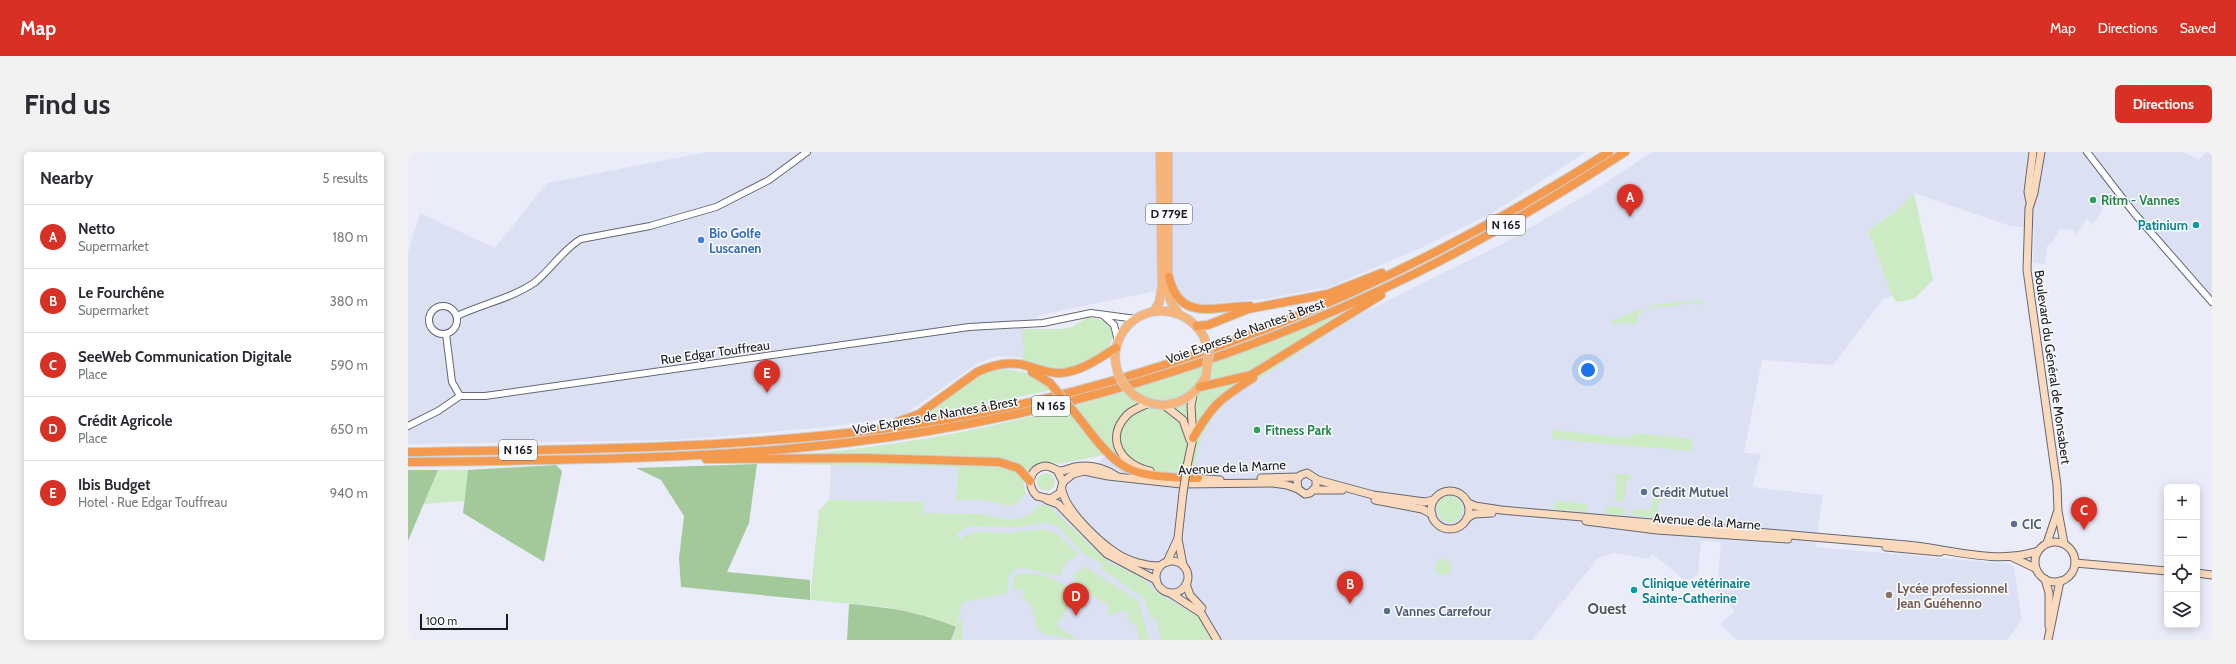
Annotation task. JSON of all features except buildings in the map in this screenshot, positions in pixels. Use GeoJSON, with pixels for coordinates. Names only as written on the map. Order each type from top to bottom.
{"type":"FeatureCollection","features":[{"type":"Feature","properties":{"kind":"highway","name":"Voie Express de Nantes à Brest"},"geometry":{"type":"LineString","coordinates":[[408,452],[680,446],[824,436],[914,424],[987,411],[1045,398],[1131,375],[1253,334],[1333,301],[1401,270],[1522,206],[1609,152]]}},
{"type":"Feature","properties":{"kind":"highway","name":"Voie Express de Nantes à Brest"},"geometry":{"type":"LineString","coordinates":[[408,462],[668,456],[789,448],[873,439],[950,427],[1054,405],[1169,372],[1235,350],[1324,315],[1415,274],[1530,212],[1625,152]]}},
{"type":"Feature","properties":{"kind":"highway"},"geometry":{"type":"LineString","coordinates":[[1197,326],[1208,325],[1238,312],[1328,294],[1388,271],[1401,270]]}},
{"type":"Feature","properties":{"kind":"highway"},"geometry":{"type":"LineString","coordinates":[[1200,387],[1239,379],[1264,368],[1358,308],[1410,282],[1415,274]]}},
{"type":"Feature","properties":{"kind":"highway"},"geometry":{"type":"LineString","coordinates":[[1169,277],[1175,295],[1190,307],[1267,305]]}},
{"type":"Feature","properties":{"kind":"highway"},"geometry":{"type":"LineString","coordinates":[[824,436],[837,430],[899,422],[912,417],[977,372],[1000,365],[1018,364],[1052,373],[1068,372],[1096,362],[1117,344]]}},
{"type":"Feature","properties":{"kind":"highway"},"geometry":{"type":"LineString","coordinates":[[1000,365],[1033,372],[1050,383],[1105,450],[1119,463],[1134,470],[1156,475],[1198,478]]}},
{"type":"Feature","properties":{"kind":"highway"},"geometry":{"type":"LineString","coordinates":[[1193,438],[1204,419],[1216,404],[1259,374],[1264,368]]}},
{"type":"Feature","properties":{"kind":"highway"},"geometry":{"type":"LineString","coordinates":[[668,456],[688,459],[863,458],[1000,462],[1018,468],[1030,481]]}},
{"type":"Feature","properties":{"kind":"main road","name":"D 779E"},"geometry":{"type":"LineString","coordinates":[[1154,311],[1159,303],[1162,287],[1160,152]]}},
{"type":"Feature","properties":{"kind":"main road","name":"D 779E"},"geometry":{"type":"LineString","coordinates":[[1168,152],[1170,300],[1178,313]]}},
{"type":"Feature","properties":{"kind":"main road","name":"Boulevard du Général de Monsabert"},"geometry":{"type":"LineString","coordinates":[[2030,202],[2028,192],[2033,152]]}},
{"type":"Feature","properties":{"kind":"main road","name":"Boulevard du Général de Monsabert"},"geometry":{"type":"LineString","coordinates":[[2041,152],[2034,192],[2030,202],[2026,245],[2028,293],[2057,485],[2058,511],[2064,543]]}},
{"type":"Feature","properties":{"kind":"main road"},"geometry":{"type":"LineString","coordinates":[[1154,311],[1178,313],[1197,326],[1204,337],[1209,354],[1206,376],[1200,387],[1193,395],[1178,403],[1164,406],[1149,403],[1135,396],[1121,381],[1116,367],[1115,357],[1117,344],[1126,328],[1136,319],[1154,311]]}},
{"type":"Feature","properties":{"kind":"main road"},"geometry":{"type":"LineString","coordinates":[[1193,395],[1193,438],[1187,466],[1178,538],[1183,565],[1187,572],[1186,584],[1190,595],[1205,611],[1222,640]]}},
{"type":"Feature","properties":{"kind":"main road"},"geometry":{"type":"LineString","coordinates":[[1149,403],[1131,412],[1121,424],[1117,440],[1123,456],[1132,465],[1144,470],[1220,480]]}},
{"type":"Feature","properties":{"kind":"main road"},"geometry":{"type":"LineString","coordinates":[[1164,406],[1183,420],[1190,439],[1190,453]]}},
{"type":"Feature","properties":{"kind":"main road"},"geometry":{"type":"LineString","coordinates":[[1156,580],[1107,554],[1058,504],[1034,494],[1030,481],[1032,475],[1039,468],[1048,466],[1057,470],[1063,482],[1062,490],[1064,499],[1074,513],[1116,553],[1139,563],[1160,566]]}},
{"type":"Feature","properties":{"kind":"main road","name":"Avenue de la Marne"},"geometry":{"type":"LineString","coordinates":[[1057,470],[1092,466],[1109,471],[1116,476]]}},
{"type":"Feature","properties":{"kind":"main road","name":"Avenue de la Marne"},"geometry":{"type":"LineString","coordinates":[[1063,482],[1073,474],[1084,471],[1108,476],[1200,485],[1273,483],[1298,489]]}},
{"type":"Feature","properties":{"kind":"main road"},"geometry":{"type":"LineString","coordinates":[[1432,514],[1422,509],[1386,503],[1343,491],[1315,490],[1304,494],[1298,489],[1296,483],[1298,477],[1307,473],[1316,479],[1384,497],[1425,502],[1433,500],[1441,493],[1450,491],[1459,493],[1468,503],[1467,518],[1457,527],[1445,528],[1436,522],[1432,514],[1433,500]]}},
{"type":"Feature","properties":{"kind":"main road","name":"Avenue de la Marne"},"geometry":{"type":"LineString","coordinates":[[1166,482],[1298,477]]}},
{"type":"Feature","properties":{"kind":"main road"},"geometry":{"type":"LineString","coordinates":[[1315,490],[1316,479]]}},
{"type":"Feature","properties":{"kind":"main road"},"geometry":{"type":"LineString","coordinates":[[1047,500],[1057,496],[1062,490]]}},
{"type":"Feature","properties":{"kind":"main road","name":"Avenue de la Marne"},"geometry":{"type":"LineString","coordinates":[[1468,503],[1475,506],[1501,510],[1932,547],[1947,551]]}},
{"type":"Feature","properties":{"kind":"main road","name":"Boulevard du Général de Monsabert"},"geometry":{"type":"LineString","coordinates":[[2047,543],[2058,511]]}},
{"type":"Feature","properties":{"kind":"main road","name":"Avenue de la Marne"},"geometry":{"type":"LineString","coordinates":[[1467,518],[1474,514],[1485,512],[1529,514],[1658,530],[1822,541],[1932,552],[1947,551],[2010,557],[2038,551]]}},
{"type":"Feature","properties":{"kind":"main road"},"geometry":{"type":"LineString","coordinates":[[1167,562],[1178,538]]}},
{"type":"Feature","properties":{"kind":"main road"},"geometry":{"type":"LineString","coordinates":[[2044,579],[2060,581],[2071,574],[2075,563],[2072,551],[2064,543],[2053,541],[2047,543],[2038,551],[2034,562],[2035,568],[2044,579],[2049,593],[2048,638]]}},
{"type":"Feature","properties":{"kind":"main road","name":"Avenue de la Marne"},"geometry":{"type":"LineString","coordinates":[[2010,557],[2035,568]]}},
{"type":"Feature","properties":{"kind":"main road"},"geometry":{"type":"LineString","coordinates":[[1183,565],[1175,561],[1167,562],[1160,566],[1156,573],[1156,580],[1161,589],[1201,613],[1217,640]]}},
{"type":"Feature","properties":{"kind":"main road"},"geometry":{"type":"LineString","coordinates":[[2075,563],[2164,571]]}},
{"type":"Feature","properties":{"kind":"main road"},"geometry":{"type":"LineString","coordinates":[[2200,573],[2212,575]]}},
{"type":"Feature","properties":{"kind":"main road"},"geometry":{"type":"LineString","coordinates":[[2048,638],[2060,581]]}},
{"type":"Feature","properties":{"kind":"main road"},"geometry":{"type":"LineString","coordinates":[[1169,593],[1181,590],[1186,584]]}},
{"type":"Feature","properties":{"kind":"street"},"geometry":{"type":"LineString","coordinates":[[457,316],[512,295],[533,283],[548,271],[575,242],[581,239],[650,226],[716,207],[769,180],[807,152]]}},
{"type":"Feature","properties":{"kind":"street"},"geometry":{"type":"LineString","coordinates":[[2087,152],[2144,225],[2212,302]]}},
{"type":"Feature","properties":{"kind":"street"},"geometry":{"type":"LineString","coordinates":[[447,306],[455,311],[457,316],[458,321],[454,330],[446,334],[441,334],[432,329],[429,320],[431,312],[438,307],[447,306]]}},
{"type":"Feature","properties":{"kind":"street","name":"Rue Edgar Touffreau"},"geometry":{"type":"LineString","coordinates":[[460,396],[485,396],[969,328],[1033,324],[1062,320],[1080,314],[1136,319]]}},
{"type":"Feature","properties":{"kind":"street"},"geometry":{"type":"LineString","coordinates":[[1102,315],[1114,325],[1117,344]]}},
{"type":"Feature","properties":{"kind":"street"},"geometry":{"type":"LineString","coordinates":[[408,426],[438,411],[460,396],[452,382],[446,346],[446,334]]}},
{"type":"Feature","properties":{"kind":"shaded area"},"geometry":{"type":"Polygon","coordinates":[[[707,152],[1586,152],[1494,212],[1421,248],[1329,287],[1271,298],[1196,305],[1183,300],[1175,290],[1156,291],[1040,315],[1024,330],[1025,358],[998,356],[978,363],[901,417],[827,427],[677,440],[408,444],[408,253],[420,213],[495,248],[547,183],[707,152]]]}},
{"type":"Feature","properties":{"kind":"shaded area"},"geometry":{"type":"Polygon","coordinates":[[[1652,152],[2183,152],[2199,160],[2206,152],[2212,152],[2212,298],[2202,298],[2112,194],[2093,225],[2087,219],[2077,234],[2072,230],[2060,229],[2052,243],[2047,246],[2045,264],[2033,263],[2034,228],[2010,226],[1914,193],[1896,211],[1868,230],[1892,296],[1883,299],[1833,365],[1762,360],[1744,453],[1761,454],[1752,487],[1823,495],[1815,547],[2010,564],[2014,568],[2022,620],[2007,640],[1737,640],[1720,624],[1735,611],[1717,590],[1721,542],[1701,541],[1698,574],[1688,583],[1652,554],[1649,559],[1614,553],[1598,558],[1532,640],[951,640],[963,602],[961,540],[953,524],[923,513],[923,502],[829,500],[831,464],[959,467],[956,500],[984,500],[1010,506],[1019,502],[1026,493],[1042,502],[1049,503],[1066,492],[1067,483],[1073,477],[1083,473],[1094,473],[1104,455],[1168,471],[1194,473],[1196,454],[1203,431],[1213,416],[1227,400],[1350,319],[1504,243],[1602,185],[1652,152]]]}},
{"type":"Feature","properties":{"kind":"green space"},"geometry":{"type":"Polygon","coordinates":[[[1914,193],[1933,280],[1914,299],[1896,302],[1892,296],[1868,230],[1895,212],[1914,193]]]}},
{"type":"Feature","properties":{"kind":"green space"},"geometry":{"type":"Polygon","coordinates":[[[1701,300],[1704,304],[1698,305],[1697,302],[1668,307],[1652,307],[1650,311],[1648,307],[1652,305],[1701,300]]]}},
{"type":"Feature","properties":{"kind":"green space"},"geometry":{"type":"Polygon","coordinates":[[[1642,308],[1642,314],[1638,314],[1637,324],[1617,323],[1617,327],[1610,322],[1642,308]]]}},
{"type":"Feature","properties":{"kind":"green space"},"geometry":{"type":"Polygon","coordinates":[[[1340,314],[1350,319],[1227,400],[1213,417],[1200,442],[1194,473],[1168,471],[1162,478],[1104,455],[1059,464],[1050,462],[1034,466],[1023,481],[1026,493],[1019,502],[1010,506],[984,500],[956,500],[958,467],[774,464],[775,456],[848,450],[920,440],[992,426],[1063,409],[1134,389],[1203,366],[1340,314]]]}},
{"type":"Feature","properties":{"kind":"green space"},"geometry":{"type":"Polygon","coordinates":[[[1088,317],[1106,321],[1110,324],[1113,336],[1108,349],[1086,363],[1059,370],[1022,361],[1024,351],[1022,329],[1063,329],[1072,327],[1088,317]]]}},
{"type":"Feature","properties":{"kind":"green space"},"geometry":{"type":"Polygon","coordinates":[[[1003,369],[1029,374],[1041,380],[1051,390],[920,418],[976,376],[1003,369]]]}},
{"type":"Feature","properties":{"kind":"green space"},"geometry":{"type":"Polygon","coordinates":[[[1552,430],[1629,438],[1634,433],[1692,439],[1692,451],[1552,439],[1552,430]]]}},
{"type":"Feature","properties":{"kind":"green space"},"geometry":{"type":"Polygon","coordinates":[[[757,464],[749,523],[727,572],[810,580],[810,600],[681,587],[679,558],[684,516],[661,480],[636,468],[757,464]]]}},
{"type":"Feature","properties":{"kind":"green space"},"geometry":{"type":"Polygon","coordinates":[[[556,465],[562,471],[544,562],[463,513],[468,470],[556,465]]]}},
{"type":"Feature","properties":{"kind":"green space"},"geometry":{"type":"Polygon","coordinates":[[[408,470],[438,470],[408,541],[408,470]]]}},
{"type":"Feature","properties":{"kind":"green space"},"geometry":{"type":"Polygon","coordinates":[[[438,470],[468,470],[464,501],[423,504],[438,470]]]}},
{"type":"Feature","properties":{"kind":"green space"},"geometry":{"type":"Polygon","coordinates":[[[1046,473],[1050,474],[1054,478],[1054,486],[1050,490],[1046,491],[1042,490],[1038,486],[1037,482],[1038,478],[1042,474],[1046,473]]]}},
{"type":"Feature","properties":{"kind":"green space"},"geometry":{"type":"Polygon","coordinates":[[[1616,474],[1631,475],[1630,480],[1626,481],[1624,502],[1615,501],[1617,478],[1613,478],[1616,474]]]}},
{"type":"Feature","properties":{"kind":"green space"},"geometry":{"type":"Polygon","coordinates":[[[1450,496],[1459,500],[1463,509],[1459,518],[1450,522],[1441,518],[1437,509],[1441,500],[1450,496]]]}},
{"type":"Feature","properties":{"kind":"green space"},"geometry":{"type":"Polygon","coordinates":[[[1653,497],[1662,498],[1661,502],[1659,502],[1657,511],[1659,512],[1657,518],[1630,515],[1633,509],[1651,510],[1653,497]]]}},
{"type":"Feature","properties":{"kind":"green space"},"geometry":{"type":"Polygon","coordinates":[[[829,500],[924,502],[923,513],[981,514],[1008,520],[1021,518],[1031,513],[1040,505],[1048,505],[1107,561],[1142,578],[1156,592],[1199,617],[1213,640],[1161,640],[1156,618],[1151,618],[1144,598],[1101,569],[1103,564],[1084,554],[1058,527],[1049,523],[1013,527],[975,526],[968,527],[957,533],[961,540],[964,536],[975,532],[1007,533],[1044,529],[1056,533],[1077,553],[1077,556],[1066,563],[1063,568],[1062,575],[1054,575],[1026,569],[1018,569],[1012,572],[1008,579],[1008,593],[963,602],[956,627],[886,607],[810,600],[819,510],[829,500]]]}},
{"type":"Feature","properties":{"kind":"green space"},"geometry":{"type":"Polygon","coordinates":[[[1559,501],[1586,504],[1588,512],[1553,509],[1554,505],[1559,501]]]}},
{"type":"Feature","properties":{"kind":"green space"},"geometry":{"type":"Polygon","coordinates":[[[1606,506],[1624,508],[1626,511],[1623,515],[1605,514],[1606,506]]]}},
{"type":"Feature","properties":{"kind":"green space"},"geometry":{"type":"Polygon","coordinates":[[[1440,559],[1446,559],[1451,564],[1449,573],[1446,575],[1440,575],[1435,570],[1435,564],[1440,559]]]}},
{"type":"Feature","properties":{"kind":"green space"},"geometry":{"type":"Polygon","coordinates":[[[1083,567],[1087,568],[1138,600],[1149,640],[1139,640],[1137,627],[1129,621],[1126,610],[1109,615],[1106,612],[1110,607],[1076,585],[1074,574],[1083,567]]]}},
{"type":"Feature","properties":{"kind":"green space"},"geometry":{"type":"Polygon","coordinates":[[[1025,573],[1051,578],[1062,584],[1071,593],[1065,602],[1070,605],[1056,625],[1078,640],[1047,635],[1038,629],[1030,603],[1024,599],[1022,589],[1012,589],[1015,575],[1025,573]]]}},
{"type":"Feature","properties":{"kind":"green space"},"geometry":{"type":"Polygon","coordinates":[[[849,604],[904,611],[956,627],[951,640],[847,640],[849,604]]]}},
{"type":"Feature","properties":{"kind":"green space"},"geometry":{"type":"Polygon","coordinates":[[[960,619],[962,621],[963,640],[952,640],[960,619]]]}},
{"type":"Feature","properties":{"kind":"place","name":"Ritm - Vannes"},"geometry":{"type":"Point","coordinates":[2093,200]}},
{"type":"Feature","properties":{"kind":"place","name":"Netto"},"geometry":{"type":"Point","coordinates":[1630,217]}},
{"type":"Feature","properties":{"kind":"place","name":"Patinium"},"geometry":{"type":"Point","coordinates":[2196,225]}},
{"type":"Feature","properties":{"kind":"place","name":"Bio Golfe Luscanen"},"geometry":{"type":"Point","coordinates":[701,240]}},
{"type":"Feature","properties":{"kind":"place","name":"Ibis Budget"},"geometry":{"type":"Point","coordinates":[767,393]}},
{"type":"Feature","properties":{"kind":"place","name":"Fitness Park"},"geometry":{"type":"Point","coordinates":[1257,430]}},
{"type":"Feature","properties":{"kind":"place","name":"Crédit Mutuel"},"geometry":{"type":"Point","coordinates":[1644,492]}},
{"type":"Feature","properties":{"kind":"place","name":"CIC"},"geometry":{"type":"Point","coordinates":[2014,524]}},
{"type":"Feature","properties":{"kind":"place","name":"SeeWeb Communication Digitale"},"geometry":{"type":"Point","coordinates":[2084,530]}},
{"type":"Feature","properties":{"kind":"place","name":"Clinique vétérinaire Sainte-Catherine"},"geometry":{"type":"Point","coordinates":[1634,590]}},
{"type":"Feature","properties":{"kind":"place","name":"Lycée professionnel Jean Guéhenno"},"geometry":{"type":"Point","coordinates":[1889,595]}},
{"type":"Feature","properties":{"kind":"place","name":"Le Fourchêne"},"geometry":{"type":"Point","coordinates":[1350,604]}},
{"type":"Feature","properties":{"kind":"place","name":"Vannes Carrefour"},"geometry":{"type":"Point","coordinates":[1387,611]}},
{"type":"Feature","properties":{"kind":"place","name":"Crédit Agricole"},"geometry":{"type":"Point","coordinates":[1076,616]}},
{"type":"Feature","properties":{"kind":"district","name":"Ouest"},"geometry":{"type":"Point","coordinates":[1607,609]}}]}
